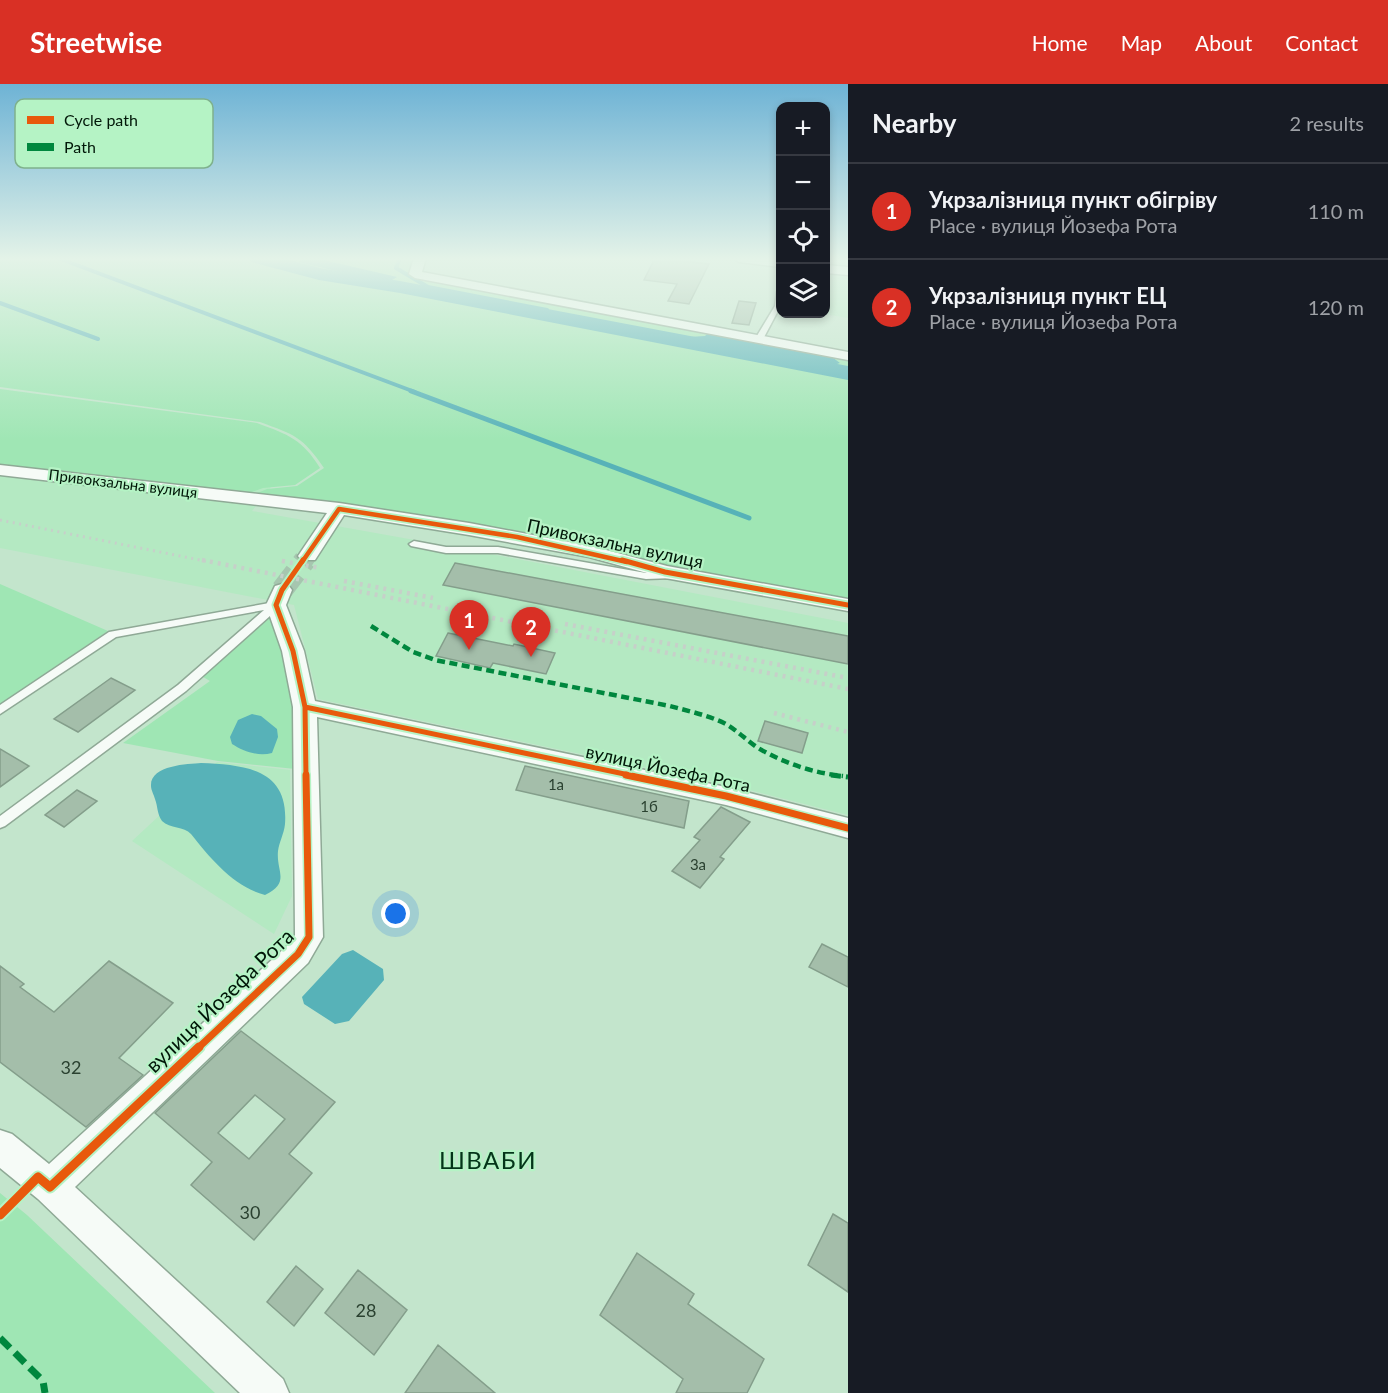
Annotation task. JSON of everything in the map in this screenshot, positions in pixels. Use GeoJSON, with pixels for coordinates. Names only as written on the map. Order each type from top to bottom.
{"type":"FeatureCollection","features":[{"type":"Feature","properties":{"kind":"street"},"geometry":{"type":"LineString","coordinates":[[654,319],[848,356]]}},
{"type":"Feature","properties":{"kind":"street","name":"Привокзальна вулиця"},"geometry":{"type":"LineString","coordinates":[[0,470],[339,509],[517,537],[591,552],[678,574],[848,605]]}},
{"type":"Feature","properties":{"kind":"street"},"geometry":{"type":"LineString","coordinates":[[308,556],[339,509]]}},
{"type":"Feature","properties":{"kind":"street","name":"вулиця Йозефа Рота"},"geometry":{"type":"LineString","coordinates":[[50,1187],[298,954],[309,937],[305,707],[279,598]]}},
{"type":"Feature","properties":{"kind":"street","name":"вулиця Йозефа Рота"},"geometry":{"type":"LineString","coordinates":[[305,707],[726,796],[848,828]]}},
{"type":"Feature","properties":{"kind":"street"},"geometry":{"type":"LineString","coordinates":[[0,1146],[50,1187],[269,1393]]}},
{"type":"Feature","properties":{"kind":"lane"},"geometry":{"type":"LineString","coordinates":[[759,339],[770,319]]}},
{"type":"Feature","properties":{"kind":"lane"},"geometry":{"type":"LineString","coordinates":[[414,544],[446,550],[498,550],[646,576],[678,574]]}},
{"type":"Feature","properties":{"kind":"lane"},"geometry":{"type":"LineString","coordinates":[[0,710],[113,634],[279,598]]}},
{"type":"Feature","properties":{"kind":"lane"},"geometry":{"type":"LineString","coordinates":[[0,823],[182,688],[279,598]]}},
{"type":"Feature","properties":{"kind":"shaded area"},"geometry":{"type":"Polygon","coordinates":[[[0,319],[646,319],[848,358],[848,602],[253,495],[267,489],[297,486],[324,468],[310,449],[297,438],[260,422],[0,387],[0,319]]]}},
{"type":"Feature","properties":{"kind":"shaded area"},"geometry":{"type":"Polygon","coordinates":[[[0,389],[257,423],[278,431],[301,444],[320,468],[295,485],[263,488],[246,494],[0,467],[0,389]]]}},
{"type":"Feature","properties":{"kind":"shaded area"},"geometry":{"type":"Polygon","coordinates":[[[0,411],[294,458],[252,511],[465,549],[848,623],[848,815],[729,785],[318,699],[294,605],[0,548],[0,411]]]}},
{"type":"Feature","properties":{"kind":"shaded area"},"geometry":{"type":"Polygon","coordinates":[[[0,584],[108,631],[0,705],[0,584]]]}},
{"type":"Feature","properties":{"kind":"shaded area"},"geometry":{"type":"Polygon","coordinates":[[[276,605],[305,770],[218,761],[123,743],[210,681],[198,674],[276,605]]]}},
{"type":"Feature","properties":{"kind":"shaded area"},"geometry":{"type":"Polygon","coordinates":[[[217,762],[290,770],[292,896],[274,934],[132,841],[217,762]]]}},
{"type":"Feature","properties":{"kind":"shaded area"},"geometry":{"type":"Polygon","coordinates":[[[0,1193],[27,1215],[215,1393],[0,1393],[0,1193]]]}},
{"type":"Feature","properties":{"kind":"water"},"geometry":{"type":"Polygon","coordinates":[[[708,333],[832,357],[840,363],[834,365],[730,345],[690,340],[688,337],[705,336],[708,333]]]}},
{"type":"Feature","properties":{"kind":"water"},"geometry":{"type":"Polygon","coordinates":[[[252,714],[261,716],[277,729],[278,737],[272,753],[251,753],[232,744],[230,737],[238,720],[252,714]]]}},
{"type":"Feature","properties":{"kind":"water"},"geometry":{"type":"Polygon","coordinates":[[[201,763],[248,768],[261,773],[280,791],[284,805],[285,824],[278,851],[281,876],[278,886],[265,895],[233,879],[188,831],[169,825],[160,818],[151,788],[152,779],[171,767],[201,763]]]}},
{"type":"Feature","properties":{"kind":"water"},"geometry":{"type":"Polygon","coordinates":[[[353,950],[383,969],[384,980],[349,1021],[335,1024],[304,1004],[302,997],[342,954],[353,950]]]}},
{"type":"Feature","properties":{"kind":"building"},"geometry":{"type":"Polygon","coordinates":[[[733,319],[751,319],[749,325],[732,323],[733,319]]]}},
{"type":"Feature","properties":{"kind":"building"},"geometry":{"type":"Polygon","coordinates":[[[455,563],[848,636],[848,664],[443,585],[455,563]]]}},
{"type":"Feature","properties":{"kind":"building"},"geometry":{"type":"Polygon","coordinates":[[[448,633],[555,653],[546,674],[493,663],[490,668],[436,656],[448,633]]]}},
{"type":"Feature","properties":{"kind":"building"},"geometry":{"type":"Polygon","coordinates":[[[111,678],[135,690],[78,732],[54,719],[111,678]]]}},
{"type":"Feature","properties":{"kind":"building"},"geometry":{"type":"Polygon","coordinates":[[[765,721],[808,733],[802,753],[758,741],[765,721]]]}},
{"type":"Feature","properties":{"kind":"building"},"geometry":{"type":"Polygon","coordinates":[[[0,749],[29,766],[0,787],[0,749]]]}},
{"type":"Feature","properties":{"kind":"building"},"geometry":{"type":"Polygon","coordinates":[[[525,766],[689,801],[684,828],[516,790],[525,766]]]}},
{"type":"Feature","properties":{"kind":"building"},"geometry":{"type":"Polygon","coordinates":[[[77,790],[97,801],[64,827],[45,815],[77,790]]]}},
{"type":"Feature","properties":{"kind":"building"},"geometry":{"type":"Polygon","coordinates":[[[721,807],[750,822],[720,857],[724,859],[700,888],[672,871],[700,840],[694,837],[721,807]]]}},
{"type":"Feature","properties":{"kind":"building"},"geometry":{"type":"Polygon","coordinates":[[[822,944],[848,957],[848,987],[809,967],[822,944]]]}},
{"type":"Feature","properties":{"kind":"building"},"geometry":{"type":"Polygon","coordinates":[[[109,961],[173,1003],[119,1058],[143,1075],[86,1127],[0,1062],[0,966],[24,984],[20,987],[54,1012],[109,961]]]}},
{"type":"Feature","properties":{"kind":"building"},"geometry":{"type":"Polygon","coordinates":[[[241,1031],[335,1102],[289,1154],[312,1173],[254,1240],[191,1185],[212,1162],[155,1113],[241,1031]],[[255,1095],[218,1133],[249,1159],[285,1119],[255,1095]]]}},
{"type":"Feature","properties":{"kind":"building"},"geometry":{"type":"Polygon","coordinates":[[[833,1214],[848,1223],[848,1292],[808,1265],[833,1214]]]}},
{"type":"Feature","properties":{"kind":"building"},"geometry":{"type":"Polygon","coordinates":[[[637,1253],[694,1294],[688,1304],[764,1359],[747,1393],[676,1393],[683,1379],[600,1315],[637,1253]]]}},
{"type":"Feature","properties":{"kind":"building"},"geometry":{"type":"Polygon","coordinates":[[[296,1266],[323,1289],[294,1326],[267,1302],[296,1266]]]}},
{"type":"Feature","properties":{"kind":"building"},"geometry":{"type":"Polygon","coordinates":[[[358,1270],[407,1310],[374,1355],[325,1313],[358,1270]]]}},
{"type":"Feature","properties":{"kind":"building"},"geometry":{"type":"Polygon","coordinates":[[[438,1345],[495,1393],[405,1393],[438,1345]]]}},
{"type":"Feature","properties":{"kind":"waterway"},"geometry":{"type":"LineString","coordinates":[[44,319],[98,339]]}},
{"type":"Feature","properties":{"kind":"waterway"},"geometry":{"type":"LineString","coordinates":[[221,319],[415,392]]}},
{"type":"Feature","properties":{"kind":"waterway"},"geometry":{"type":"LineString","coordinates":[[567,319],[848,373]]}},
{"type":"Feature","properties":{"kind":"waterway"},"geometry":{"type":"LineString","coordinates":[[411,391],[749,518]]}},
{"type":"Feature","properties":{"kind":"tunnel"},"geometry":{"type":"LineString","coordinates":[[304,562],[308,556]]}},
{"type":"Feature","properties":{"kind":"tunnel"},"geometry":{"type":"LineString","coordinates":[[282,590],[305,560]]}},
{"type":"Feature","properties":{"kind":"railway"},"geometry":{"type":"LineString","coordinates":[[0,520],[210,562]]}},
{"type":"Feature","properties":{"kind":"railway"},"geometry":{"type":"LineString","coordinates":[[202,560],[848,689]]}},
{"type":"Feature","properties":{"kind":"railway"},"geometry":{"type":"LineString","coordinates":[[286,562],[282,561],[320,568]]}},
{"type":"Feature","properties":{"kind":"railway"},"geometry":{"type":"LineString","coordinates":[[344,581],[433,598]]}},
{"type":"Feature","properties":{"kind":"railway"},"geometry":{"type":"LineString","coordinates":[[565,624],[848,678]]}},
{"type":"Feature","properties":{"kind":"railway"},"geometry":{"type":"LineString","coordinates":[[774,713],[848,732]]}},
{"type":"Feature","properties":{"kind":"marked path"},"geometry":{"type":"LineString","coordinates":[[371,626],[413,652],[435,660],[670,706],[704,715],[728,725],[757,747],[789,763],[824,774],[848,777]]}},
{"type":"Feature","properties":{"kind":"marked path"},"geometry":{"type":"LineString","coordinates":[[0,1338],[43,1381],[45,1393]]}},
{"type":"Feature","properties":{"kind":"cycle path"},"geometry":{"type":"LineString","coordinates":[[0,1215],[38,1177],[50,1187],[298,954],[309,937],[305,707],[293,651],[276,605],[282,590],[339,509],[517,537],[591,552],[665,572],[848,605]]}},
{"type":"Feature","properties":{"kind":"cycle path"},"geometry":{"type":"LineString","coordinates":[[305,707],[726,796],[848,828]]}},
{"type":"Feature","properties":{"kind":"place","name":"Укрзалізниця пункт обігріву"},"geometry":{"type":"Point","coordinates":[469,650]}},
{"type":"Feature","properties":{"kind":"place","name":"Укрзалізниця пункт ЕЦ"},"geometry":{"type":"Point","coordinates":[531,657]}},
{"type":"Feature","properties":{"kind":"district","name":"ШВАБИ"},"geometry":{"type":"Point","coordinates":[488,1161]}}]}
